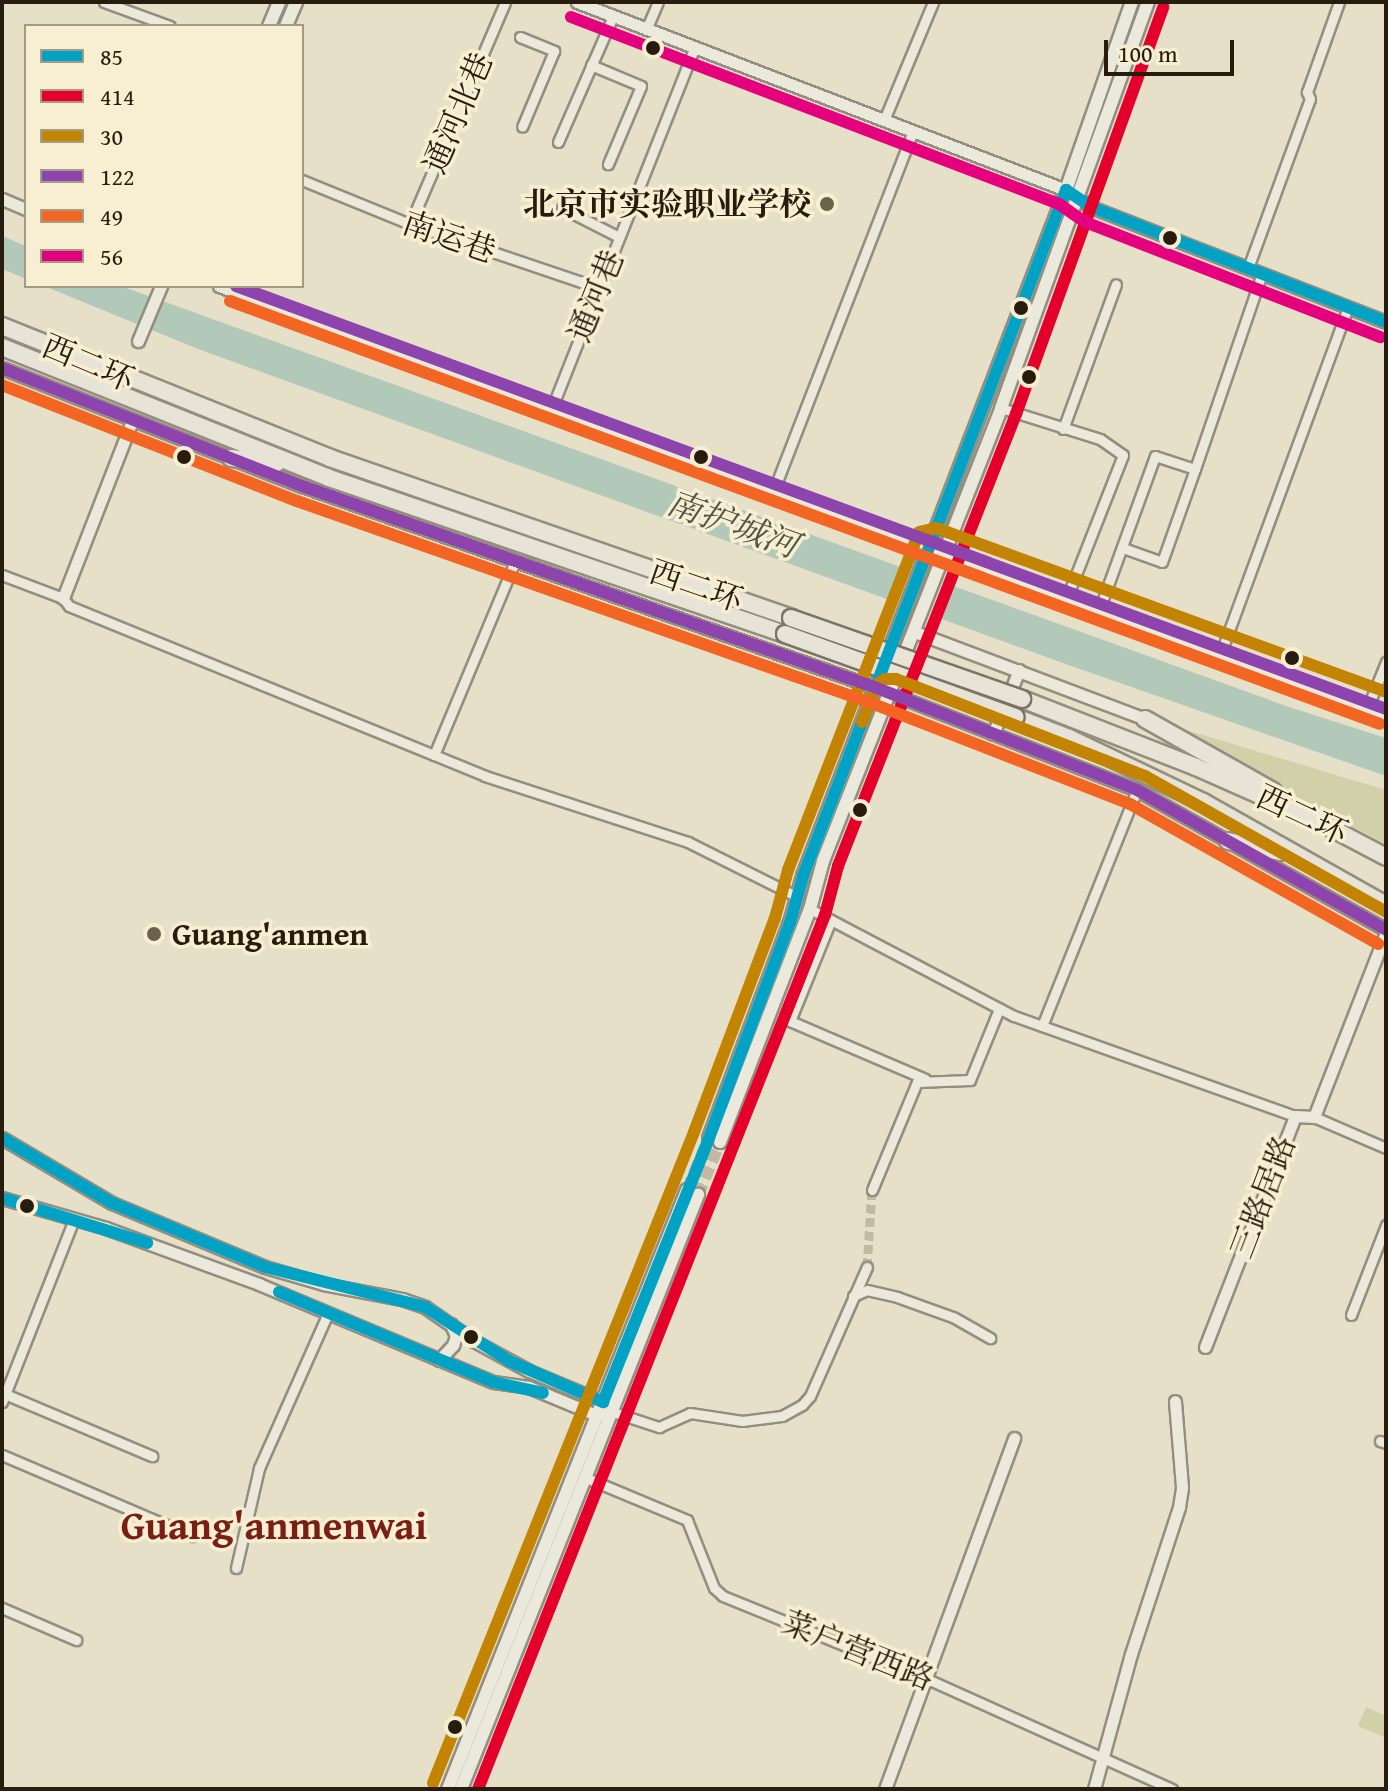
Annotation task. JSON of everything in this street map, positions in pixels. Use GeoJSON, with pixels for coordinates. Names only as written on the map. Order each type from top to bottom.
{"type":"FeatureCollection","features":[{"type":"Feature","properties":{"kind":"highway","name":"西二环"},"geometry":{"type":"LineString","coordinates":[[2,326],[330,458],[788,626],[1015,717],[1159,779],[1386,905]]}},
{"type":"Feature","properties":{"kind":"highway","name":"西二环"},"geometry":{"type":"LineString","coordinates":[[2,347],[297,465],[788,626],[1022,699],[1196,767],[1314,819],[1386,857]]}},
{"type":"Feature","properties":{"kind":"highway"},"geometry":{"type":"LineString","coordinates":[[231,458],[297,465]]}},
{"type":"Feature","properties":{"kind":"highway"},"geometry":{"type":"LineString","coordinates":[[1145,719],[1229,764],[1314,819]]}},
{"type":"Feature","properties":{"kind":"highway"},"geometry":{"type":"LineString","coordinates":[[1228,841],[1297,856]]}},
{"type":"Feature","properties":{"kind":"main road"},"geometry":{"type":"LineString","coordinates":[[270,24],[279,2]]}},
{"type":"Feature","properties":{"kind":"main road"},"geometry":{"type":"LineString","coordinates":[[287,24],[296,2]]}},
{"type":"Feature","properties":{"kind":"main road"},"geometry":{"type":"LineString","coordinates":[[1132,2],[1066,190],[906,616],[796,896],[790,923],[715,1140],[810,909],[823,861],[945,557],[1079,199],[1148,2]]}},
{"type":"Feature","properties":{"kind":"main road"},"geometry":{"type":"LineString","coordinates":[[448,1789],[596,1415],[622,1391],[693,1193]]}},
{"type":"Feature","properties":{"kind":"main road"},"geometry":{"type":"LineString","coordinates":[[461,1789],[584,1477],[607,1406]]}},
{"type":"Feature","properties":{"kind":"street"},"geometry":{"type":"LineString","coordinates":[[104,2],[164,24]]}},
{"type":"Feature","properties":{"kind":"street","name":"通河北巷"},"geometry":{"type":"LineString","coordinates":[[410,224],[505,2]]}},
{"type":"Feature","properties":{"kind":"street"},"geometry":{"type":"LineString","coordinates":[[577,2],[1066,190],[1079,199],[1386,322]]}},
{"type":"Feature","properties":{"kind":"street"},"geometry":{"type":"LineString","coordinates":[[646,30],[658,2]]}},
{"type":"Feature","properties":{"kind":"street"},"geometry":{"type":"LineString","coordinates":[[884,120],[933,2]]}},
{"type":"Feature","properties":{"kind":"street"},"geometry":{"type":"LineString","coordinates":[[1248,268],[1310,99],[1307,92],[1339,2]]}},
{"type":"Feature","properties":{"kind":"street"},"geometry":{"type":"LineString","coordinates":[[558,142],[613,16]]}},
{"type":"Feature","properties":{"kind":"street"},"geometry":{"type":"LineString","coordinates":[[520,37],[554,51],[522,127]]}},
{"type":"Feature","properties":{"kind":"street","name":"通河巷"},"geometry":{"type":"LineString","coordinates":[[552,407],[694,49]]}},
{"type":"Feature","properties":{"kind":"street"},"geometry":{"type":"LineString","coordinates":[[591,65],[641,86],[608,164]]}},
{"type":"Feature","properties":{"kind":"street"},"geometry":{"type":"LineString","coordinates":[[774,488],[913,131]]}},
{"type":"Feature","properties":{"kind":"street","name":"南运巷"},"geometry":{"type":"LineString","coordinates":[[304,181],[410,224],[599,288]]}},
{"type":"Feature","properties":{"kind":"street"},"geometry":{"type":"LineString","coordinates":[[2,191],[24,200]]}},
{"type":"Feature","properties":{"kind":"street"},"geometry":{"type":"LineString","coordinates":[[2,199],[24,208]]}},
{"type":"Feature","properties":{"kind":"street"},"geometry":{"type":"LineString","coordinates":[[562,208],[619,237]]}},
{"type":"Feature","properties":{"kind":"street"},"geometry":{"type":"LineString","coordinates":[[1123,548],[1162,562],[1262,273]]}},
{"type":"Feature","properties":{"kind":"street"},"geometry":{"type":"LineString","coordinates":[[1063,429],[1116,284]]}},
{"type":"Feature","properties":{"kind":"street"},"geometry":{"type":"LineString","coordinates":[[138,341],[160,288]]}},
{"type":"Feature","properties":{"kind":"street"},"geometry":{"type":"LineString","coordinates":[[225,288],[774,488],[945,557],[1100,608],[1386,715]]}},
{"type":"Feature","properties":{"kind":"street"},"geometry":{"type":"LineString","coordinates":[[241,288],[552,407]]}},
{"type":"Feature","properties":{"kind":"street"},"geometry":{"type":"LineString","coordinates":[[1221,652],[1348,308]]}},
{"type":"Feature","properties":{"kind":"street"},"geometry":{"type":"LineString","coordinates":[[2,368],[231,458],[877,688],[1137,790],[1386,931]]}},
{"type":"Feature","properties":{"kind":"street"},"geometry":{"type":"LineString","coordinates":[[1001,408],[1100,439],[1123,455],[1067,597]]}},
{"type":"Feature","properties":{"kind":"street"},"geometry":{"type":"LineString","coordinates":[[60,596],[129,420]]}},
{"type":"Feature","properties":{"kind":"street"},"geometry":{"type":"LineString","coordinates":[[1100,608],[1155,456],[1195,469]]}},
{"type":"Feature","properties":{"kind":"street"},"geometry":{"type":"LineString","coordinates":[[434,755],[515,561]]}},
{"type":"Feature","properties":{"kind":"street"},"geometry":{"type":"LineString","coordinates":[[2,575],[60,596],[69,606],[504,783],[688,842],[796,896]]}},
{"type":"Feature","properties":{"kind":"street"},"geometry":{"type":"LineString","coordinates":[[917,626],[1145,719]]}},
{"type":"Feature","properties":{"kind":"street"},"geometry":{"type":"LineString","coordinates":[[1368,706],[1386,662]]}},
{"type":"Feature","properties":{"kind":"street"},"geometry":{"type":"LineString","coordinates":[[993,734],[1019,670]]}},
{"type":"Feature","properties":{"kind":"street"},"geometry":{"type":"LineString","coordinates":[[1368,706],[1386,709]]}},
{"type":"Feature","properties":{"kind":"street"},"geometry":{"type":"LineString","coordinates":[[1042,1026],[1137,790]]}},
{"type":"Feature","properties":{"kind":"street"},"geometry":{"type":"LineString","coordinates":[[810,909],[999,1009],[1295,1116]]}},
{"type":"Feature","properties":{"kind":"street"},"geometry":{"type":"LineString","coordinates":[[831,920],[790,1021],[925,1079]]}},
{"type":"Feature","properties":{"kind":"street","name":"三路居路"},"geometry":{"type":"LineString","coordinates":[[1205,1347],[1295,1116],[1314,1117],[1386,931]]}},
{"type":"Feature","properties":{"kind":"street"},"geometry":{"type":"LineString","coordinates":[[872,1190],[917,1082],[925,1079],[970,1080],[999,1009]]}},
{"type":"Feature","properties":{"kind":"street"},"geometry":{"type":"LineString","coordinates":[[1314,1117],[1386,1148]]}},
{"type":"Feature","properties":{"kind":"street"},"geometry":{"type":"LineString","coordinates":[[2,1138],[112,1203],[265,1267],[323,1284],[402,1299],[425,1307],[509,1361],[659,1427],[690,1413],[742,1421],[782,1416],[802,1405],[810,1396],[867,1267]]}},
{"type":"Feature","properties":{"kind":"street"},"geometry":{"type":"LineString","coordinates":[[2,1198],[106,1228],[259,1284],[493,1382],[529,1387],[596,1415]]}},
{"type":"Feature","properties":{"kind":"street"},"geometry":{"type":"LineString","coordinates":[[106,1228],[117,1218],[112,1203]]}},
{"type":"Feature","properties":{"kind":"street"},"geometry":{"type":"LineString","coordinates":[[74,1219],[4,1398],[152,1456]]}},
{"type":"Feature","properties":{"kind":"street"},"geometry":{"type":"LineString","coordinates":[[1351,1315],[1386,1225]]}},
{"type":"Feature","properties":{"kind":"street"},"geometry":{"type":"LineString","coordinates":[[259,1284],[258,1273],[265,1267]]}},
{"type":"Feature","properties":{"kind":"street"},"geometry":{"type":"LineString","coordinates":[[851,1298],[867,1290],[897,1297],[953,1317],[990,1338]]}},
{"type":"Feature","properties":{"kind":"street"},"geometry":{"type":"LineString","coordinates":[[236,1568],[259,1468],[328,1313]]}},
{"type":"Feature","properties":{"kind":"street"},"geometry":{"type":"LineString","coordinates":[[439,1360],[448,1354],[456,1336],[451,1323]]}},
{"type":"Feature","properties":{"kind":"street"},"geometry":{"type":"LineString","coordinates":[[1094,1789],[1131,1654],[1179,1507],[1182,1487],[1175,1401]]}},
{"type":"Feature","properties":{"kind":"street"},"geometry":{"type":"LineString","coordinates":[[885,1789],[1014,1438]]}},
{"type":"Feature","properties":{"kind":"street"},"geometry":{"type":"LineString","coordinates":[[2,1455],[192,1536]]}},
{"type":"Feature","properties":{"kind":"street","name":"菜户营西路"},"geometry":{"type":"LineString","coordinates":[[584,1477],[687,1520],[714,1588],[723,1596],[925,1678],[1172,1789]]}},
{"type":"Feature","properties":{"kind":"street"},"geometry":{"type":"LineString","coordinates":[[2,1608],[76,1640]]}},
{"type":"Feature","properties":{"kind":"shaded area"},"geometry":{"type":"Polygon","coordinates":[[[1163,723],[1386,790],[1386,844],[1292,795],[1163,723]]]}},
{"type":"Feature","properties":{"kind":"shaded area"},"geometry":{"type":"Polygon","coordinates":[[[1366,1707],[1386,1716],[1386,1738],[1358,1726],[1366,1707]]]}},
{"type":"Feature","properties":{"kind":"water"},"geometry":{"type":"Polygon","coordinates":[[[2,236],[24,245],[24,278],[2,269],[2,236]]]}},
{"type":"Feature","properties":{"kind":"water","name":"南护城河"},"geometry":{"type":"Polygon","coordinates":[[[49,288],[127,288],[1289,707],[1386,738],[1386,776],[1060,662],[198,349],[49,288]]]}},
{"type":"Feature","properties":{"kind":"pier"},"geometry":{"type":"Polygon","coordinates":[[[903,564],[953,582],[938,621],[888,602],[903,564]]]}},
{"type":"Feature","properties":{"kind":"tunnel"},"geometry":{"type":"LineString","coordinates":[[687,1190],[709,1138]]}},
{"type":"Feature","properties":{"kind":"tunnel"},"geometry":{"type":"LineString","coordinates":[[698,1195],[720,1142]]}},
{"type":"Feature","properties":{"kind":"tunnel"},"geometry":{"type":"LineString","coordinates":[[867,1267],[872,1190]]}},
{"type":"Feature","properties":{"kind":"transit line","name":"414"},"geometry":{"type":"LineString","coordinates":[[478,1789],[825,915],[838,866],[1016,414],[1163,7]]}},
{"type":"Feature","properties":{"kind":"transit line","name":"56"},"geometry":{"type":"LineString","coordinates":[[571,17],[1059,204],[1085,222],[1380,337]]}},
{"type":"Feature","properties":{"kind":"transit line","name":"85"},"geometry":{"type":"LineString","coordinates":[[2,1138],[112,1203],[265,1267],[425,1307],[509,1361],[603,1402],[709,1138],[790,923],[803,876],[1066,190],[1091,207],[1386,322]]}},
{"type":"Feature","properties":{"kind":"transit line","name":"122"},"geometry":{"type":"LineString","coordinates":[[241,288],[1386,709]]}},
{"type":"Feature","properties":{"kind":"transit line","name":"49"},"geometry":{"type":"LineString","coordinates":[[230,301],[1380,724]]}},
{"type":"Feature","properties":{"kind":"transit line","name":"122"},"geometry":{"type":"LineString","coordinates":[[2,368],[302,486],[877,688],[1137,790],[1386,930]]}},
{"type":"Feature","properties":{"kind":"transit line","name":"49"},"geometry":{"type":"LineString","coordinates":[[2,385],[297,501],[871,703],[1130,804],[1378,944]]}},
{"type":"Feature","properties":{"kind":"transit line","name":"30"},"geometry":{"type":"LineString","coordinates":[[433,1783],[694,1132],[775,918],[788,870],[919,532],[936,528],[1386,692]]}},
{"type":"Feature","properties":{"kind":"transit line","name":"30"},"geometry":{"type":"LineString","coordinates":[[862,722],[877,684],[885,679],[896,679],[1145,776],[1386,912]]}},
{"type":"Feature","properties":{"kind":"transit line","name":"85"},"geometry":{"type":"LineString","coordinates":[[2,1198],[147,1243]]}},
{"type":"Feature","properties":{"kind":"transit line","name":"85"},"geometry":{"type":"LineString","coordinates":[[279,1292],[493,1382],[543,1393]]}},
{"type":"Feature","properties":{"kind":"place","name":"北京市实验职业学校"},"geometry":{"type":"Point","coordinates":[827,204]}},
{"type":"Feature","properties":{"kind":"place","name":"Guang'anmen"},"geometry":{"type":"Point","coordinates":[154,934]}},
{"type":"Feature","properties":{"kind":"district","name":"Guang'anmenwai"},"geometry":{"type":"Point","coordinates":[274,1525]}}]}
